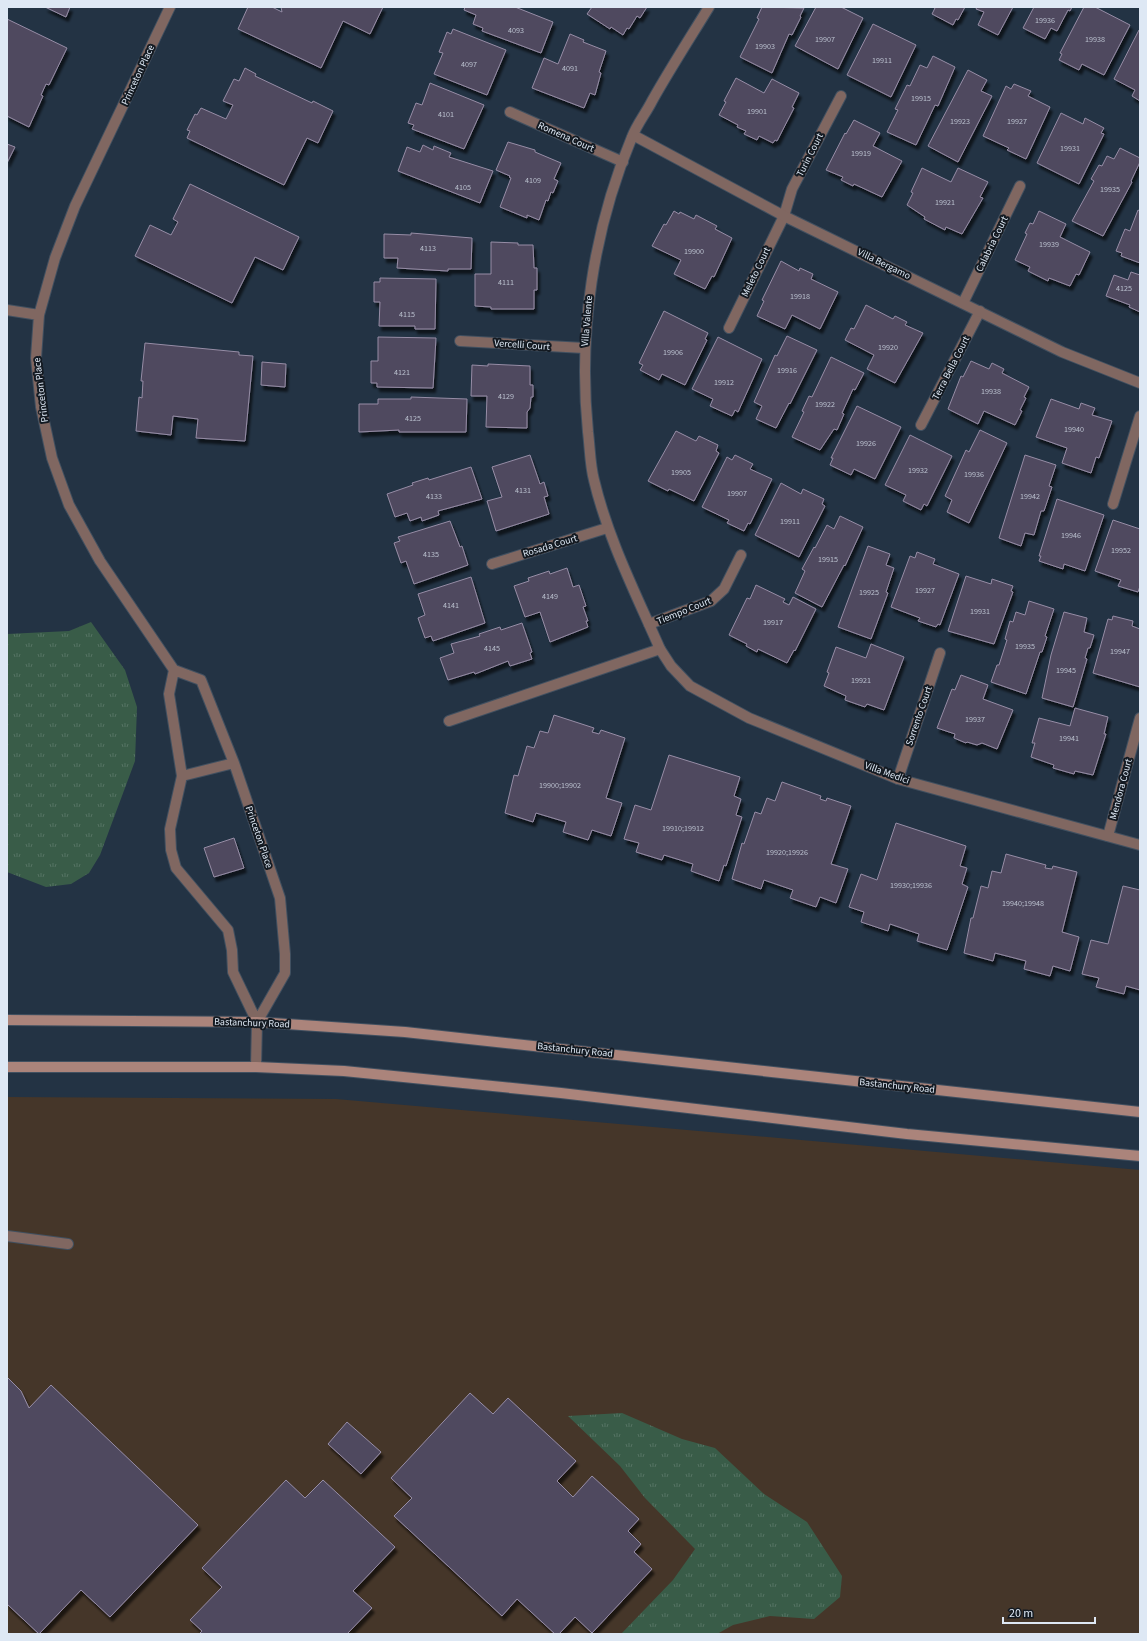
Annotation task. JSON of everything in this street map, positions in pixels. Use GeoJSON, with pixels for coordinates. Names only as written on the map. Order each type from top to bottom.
{"type":"FeatureCollection","features":[{"type":"Feature","properties":{"kind":"main road","name":"Bastanchury Road"},"geometry":{"type":"LineString","coordinates":[[7,1020],[257,1022],[420,1033],[1140,1112]]}},
{"type":"Feature","properties":{"kind":"main road"},"geometry":{"type":"LineString","coordinates":[[7,1067],[256,1067],[344,1071],[561,1093],[907,1134],[1140,1156]]}},
{"type":"Feature","properties":{"kind":"street","name":"Princeton Place"},"geometry":{"type":"LineString","coordinates":[[170,7],[75,206],[55,258],[39,315],[36,358],[41,407],[52,458],[68,505],[100,561],[174,670],[201,680],[234,763],[280,898],[286,954],[285,973],[257,1022]]}},
{"type":"Feature","properties":{"kind":"street","name":"Villa Valente"},"geometry":{"type":"LineString","coordinates":[[660,649],[607,528],[593,478],[584,395],[584,348],[589,295],[598,242],[623,162],[633,135],[673,64],[709,7]]}},
{"type":"Feature","properties":{"kind":"street","name":"Turin Court"},"geometry":{"type":"LineString","coordinates":[[784,216],[792,189],[841,96]]}},
{"type":"Feature","properties":{"kind":"street","name":"Romena Court"},"geometry":{"type":"LineString","coordinates":[[510,112],[623,162]]}},
{"type":"Feature","properties":{"kind":"street","name":"Villa Bergamo"},"geometry":{"type":"LineString","coordinates":[[633,135],[784,216],[1062,352],[1140,383]]}},
{"type":"Feature","properties":{"kind":"street","name":"Calabria Court"},"geometry":{"type":"LineString","coordinates":[[963,303],[1020,186]]}},
{"type":"Feature","properties":{"kind":"street","name":"Meleto Court"},"geometry":{"type":"LineString","coordinates":[[729,328],[784,216]]}},
{"type":"Feature","properties":{"kind":"street"},"geometry":{"type":"LineString","coordinates":[[7,310],[39,315]]}},
{"type":"Feature","properties":{"kind":"street","name":"Terra Bella Court"},"geometry":{"type":"LineString","coordinates":[[922,425],[980,311]]}},
{"type":"Feature","properties":{"kind":"street","name":"Vercelli Court"},"geometry":{"type":"LineString","coordinates":[[460,341],[584,348]]}},
{"type":"Feature","properties":{"kind":"street"},"geometry":{"type":"LineString","coordinates":[[1113,504],[1140,416]]}},
{"type":"Feature","properties":{"kind":"street","name":"Rosada Court"},"geometry":{"type":"LineString","coordinates":[[492,564],[607,528]]}},
{"type":"Feature","properties":{"kind":"street","name":"Tiempo Court"},"geometry":{"type":"LineString","coordinates":[[649,624],[711,601],[724,589],[742,555]]}},
{"type":"Feature","properties":{"kind":"street"},"geometry":{"type":"LineString","coordinates":[[449,721],[660,649]]}},
{"type":"Feature","properties":{"kind":"street","name":"Villa Medici"},"geometry":{"type":"LineString","coordinates":[[660,649],[671,666],[690,686],[749,718],[898,779],[1140,845]]}},
{"type":"Feature","properties":{"kind":"street","name":"Sorrento Court"},"geometry":{"type":"LineString","coordinates":[[898,779],[940,654]]}},
{"type":"Feature","properties":{"kind":"street","name":"Princeton Place"},"geometry":{"type":"LineString","coordinates":[[174,670],[169,694],[182,776],[170,829],[171,850],[176,868],[188,885],[228,930],[232,950],[233,972],[257,1022],[256,1067]]}},
{"type":"Feature","properties":{"kind":"street","name":"Mendora Court"},"geometry":{"type":"LineString","coordinates":[[1108,836],[1140,718]]}},
{"type":"Feature","properties":{"kind":"street"},"geometry":{"type":"LineString","coordinates":[[182,776],[234,763]]}},
{"type":"Feature","properties":{"kind":"street"},"geometry":{"type":"LineString","coordinates":[[7,1236],[68,1244]]}},
{"type":"Feature","properties":{"kind":"shaded area"},"geometry":{"type":"Polygon","coordinates":[[[7,1097],[336,1099],[1140,1170],[1140,1634],[7,1634],[7,1097]]]}},
{"type":"Feature","properties":{"kind":"green space"},"geometry":{"type":"Polygon","coordinates":[[[91,622],[125,670],[137,707],[135,761],[100,855],[89,873],[71,884],[46,887],[7,872],[7,634],[69,631],[91,622]]]}},
{"type":"Feature","properties":{"kind":"green space"},"geometry":{"type":"Polygon","coordinates":[[[622,1413],[682,1439],[715,1448],[764,1494],[807,1522],[842,1576],[840,1597],[814,1619],[770,1616],[733,1625],[717,1634],[621,1634],[673,1580],[695,1549],[645,1498],[620,1466],[568,1416],[622,1413]]]}},
{"type":"Feature","properties":{"kind":"building"},"geometry":{"type":"Polygon","coordinates":[[[45,7],[70,7],[66,17],[45,7]]]}},
{"type":"Feature","properties":{"kind":"building"},"geometry":{"type":"Polygon","coordinates":[[[248,7],[272,7],[282,12],[281,7],[383,7],[370,34],[343,21],[321,68],[238,29],[248,7]]]}},
{"type":"Feature","properties":{"kind":"building"},"geometry":{"type":"Polygon","coordinates":[[[465,7],[515,7],[553,22],[541,53],[482,31],[483,28],[473,24],[476,15],[464,10],[465,7]]]}},
{"type":"Feature","properties":{"kind":"building"},"geometry":{"type":"Polygon","coordinates":[[[592,7],[647,7],[640,18],[637,16],[629,29],[627,28],[623,35],[611,27],[610,29],[587,14],[592,7]]]}},
{"type":"Feature","properties":{"kind":"building"},"geometry":{"type":"Polygon","coordinates":[[[762,7],[804,8],[792,35],[789,34],[772,73],[740,57],[759,19],[757,18],[762,7]]]}},
{"type":"Feature","properties":{"kind":"building"},"geometry":{"type":"Polygon","coordinates":[[[816,7],[841,7],[863,18],[838,69],[795,46],[816,7]]]}},
{"type":"Feature","properties":{"kind":"building"},"geometry":{"type":"Polygon","coordinates":[[[933,7],[965,7],[958,20],[956,19],[953,25],[932,14],[935,8],[933,7]]]}},
{"type":"Feature","properties":{"kind":"building"},"geometry":{"type":"Polygon","coordinates":[[[977,7],[1013,7],[998,35],[978,25],[984,12],[976,9],[977,7]]]}},
{"type":"Feature","properties":{"kind":"building"},"geometry":{"type":"Polygon","coordinates":[[[1034,7],[1072,7],[1070,11],[1068,10],[1057,31],[1051,28],[1045,39],[1023,28],[1034,7]]]}},
{"type":"Feature","properties":{"kind":"building"},"geometry":{"type":"Polygon","coordinates":[[[1084,7],[1095,7],[1130,25],[1104,75],[1082,64],[1079,70],[1059,60],[1062,54],[1060,53],[1084,7]]]}},
{"type":"Feature","properties":{"kind":"building"},"geometry":{"type":"Polygon","coordinates":[[[7,19],[67,48],[49,85],[46,84],[41,95],[43,96],[29,127],[7,116],[7,19]]]}},
{"type":"Feature","properties":{"kind":"building"},"geometry":{"type":"Polygon","coordinates":[[[873,24],[916,45],[891,97],[847,75],[873,24]]]}},
{"type":"Feature","properties":{"kind":"building"},"geometry":{"type":"Polygon","coordinates":[[[453,29],[506,50],[487,95],[434,74],[443,53],[439,52],[447,32],[451,34],[453,29]]]}},
{"type":"Feature","properties":{"kind":"building"},"geometry":{"type":"Polygon","coordinates":[[[1139,30],[1140,101],[1132,96],[1135,90],[1114,79],[1139,30]]]}},
{"type":"Feature","properties":{"kind":"building"},"geometry":{"type":"Polygon","coordinates":[[[570,34],[584,40],[583,42],[606,51],[599,72],[601,73],[595,95],[590,93],[584,108],[532,88],[544,58],[558,64],[570,34]]]}},
{"type":"Feature","properties":{"kind":"building"},"geometry":{"type":"Polygon","coordinates":[[[933,56],[955,67],[938,106],[935,105],[916,145],[887,132],[898,110],[895,109],[907,85],[910,86],[920,65],[927,68],[933,56]]]}},
{"type":"Feature","properties":{"kind":"building"},"geometry":{"type":"Polygon","coordinates":[[[245,68],[256,74],[255,76],[312,103],[313,101],[333,111],[318,143],[307,138],[284,185],[187,138],[190,131],[187,130],[195,114],[197,115],[201,108],[226,119],[233,105],[223,101],[234,79],[239,81],[245,68]]]}},
{"type":"Feature","properties":{"kind":"building"},"geometry":{"type":"Polygon","coordinates":[[[968,70],[987,80],[981,91],[992,96],[958,162],[928,146],[968,70]]]}},
{"type":"Feature","properties":{"kind":"building"},"geometry":{"type":"Polygon","coordinates":[[[736,78],[764,93],[772,79],[799,93],[792,107],[794,108],[777,141],[775,140],[773,143],[759,136],[757,140],[744,134],[746,131],[719,115],[726,102],[724,101],[736,78]]]}},
{"type":"Feature","properties":{"kind":"building"},"geometry":{"type":"Polygon","coordinates":[[[430,83],[484,105],[464,149],[412,129],[414,125],[408,123],[416,103],[422,105],[430,83]]]}},
{"type":"Feature","properties":{"kind":"building"},"geometry":{"type":"Polygon","coordinates":[[[1014,84],[1031,91],[1028,96],[1050,107],[1026,159],[1007,150],[1009,148],[983,136],[1006,86],[1011,89],[1014,84]]]}},
{"type":"Feature","properties":{"kind":"building"},"geometry":{"type":"Polygon","coordinates":[[[1061,113],[1083,124],[1085,118],[1104,128],[1101,133],[1104,134],[1079,184],[1037,163],[1061,113]]]}},
{"type":"Feature","properties":{"kind":"building"},"geometry":{"type":"Polygon","coordinates":[[[854,120],[880,133],[873,146],[902,161],[882,197],[854,184],[853,186],[841,180],[843,177],[826,170],[845,133],[846,134],[854,120]]]}},
{"type":"Feature","properties":{"kind":"building"},"geometry":{"type":"Polygon","coordinates":[[[508,142],[535,150],[535,152],[561,163],[554,179],[558,181],[553,193],[551,192],[548,201],[546,200],[539,220],[527,215],[527,218],[500,207],[511,178],[509,177],[510,176],[496,170],[508,142]]]}},
{"type":"Feature","properties":{"kind":"building"},"geometry":{"type":"Polygon","coordinates":[[[7,144],[15,147],[7,163],[7,144]]]}},
{"type":"Feature","properties":{"kind":"building"},"geometry":{"type":"Polygon","coordinates":[[[423,145],[433,150],[434,146],[451,153],[449,157],[493,171],[480,203],[398,171],[407,147],[420,152],[423,145]]]}},
{"type":"Feature","properties":{"kind":"building"},"geometry":{"type":"Polygon","coordinates":[[[1120,148],[1140,158],[1140,162],[1131,181],[1132,182],[1103,236],[1072,221],[1094,181],[1091,179],[1099,165],[1102,166],[1107,156],[1114,159],[1120,148]]]}},
{"type":"Feature","properties":{"kind":"building"},"geometry":{"type":"Polygon","coordinates":[[[922,168],[951,182],[958,168],[988,182],[980,197],[983,198],[962,234],[946,227],[945,230],[924,219],[925,217],[907,205],[922,168]]]}},
{"type":"Feature","properties":{"kind":"building"},"geometry":{"type":"Polygon","coordinates":[[[190,184],[299,237],[283,270],[255,257],[232,303],[135,256],[150,225],[171,235],[178,222],[173,219],[190,184]]]}},
{"type":"Feature","properties":{"kind":"building"},"geometry":{"type":"Polygon","coordinates":[[[1138,210],[1140,211],[1140,263],[1121,256],[1122,253],[1116,251],[1125,229],[1130,231],[1138,210]]]}},
{"type":"Feature","properties":{"kind":"building"},"geometry":{"type":"Polygon","coordinates":[[[674,211],[679,214],[680,212],[694,219],[696,215],[717,226],[715,229],[732,238],[714,277],[712,276],[705,289],[674,274],[681,260],[652,246],[664,224],[666,225],[674,211]]]}},
{"type":"Feature","properties":{"kind":"building"},"geometry":{"type":"Polygon","coordinates":[[[1039,211],[1066,224],[1060,237],[1090,252],[1079,275],[1076,274],[1070,286],[1049,278],[1048,281],[1028,271],[1030,267],[1015,260],[1027,234],[1025,233],[1030,223],[1033,224],[1039,211]]]}},
{"type":"Feature","properties":{"kind":"building"},"geometry":{"type":"Polygon","coordinates":[[[411,233],[472,238],[471,269],[448,269],[448,271],[397,268],[398,258],[384,258],[384,234],[411,235],[411,233]]]}},
{"type":"Feature","properties":{"kind":"building"},"geometry":{"type":"Polygon","coordinates":[[[491,242],[533,245],[534,268],[537,268],[537,290],[534,290],[534,309],[491,309],[491,307],[475,306],[475,274],[491,274],[491,242]]]}},
{"type":"Feature","properties":{"kind":"building"},"geometry":{"type":"Polygon","coordinates":[[[781,261],[799,271],[800,268],[813,274],[811,279],[838,292],[820,329],[792,315],[785,329],[757,316],[764,301],[762,300],[781,261]]]}},
{"type":"Feature","properties":{"kind":"building"},"geometry":{"type":"Polygon","coordinates":[[[1131,272],[1140,275],[1140,312],[1129,307],[1130,305],[1106,296],[1114,275],[1128,280],[1131,272]]]}},
{"type":"Feature","properties":{"kind":"building"},"geometry":{"type":"Polygon","coordinates":[[[380,278],[436,279],[435,329],[415,329],[415,326],[379,326],[380,302],[374,302],[374,282],[380,282],[380,278]]]}},
{"type":"Feature","properties":{"kind":"building"},"geometry":{"type":"Polygon","coordinates":[[[866,305],[893,319],[895,316],[907,322],[905,325],[923,333],[895,383],[867,369],[874,355],[845,340],[851,328],[854,329],[866,305]]]}},
{"type":"Feature","properties":{"kind":"building"},"geometry":{"type":"Polygon","coordinates":[[[664,311],[708,333],[705,339],[707,340],[685,385],[662,374],[659,380],[640,370],[643,365],[639,363],[664,311]]]}},
{"type":"Feature","properties":{"kind":"building"},"geometry":{"type":"Polygon","coordinates":[[[787,336],[817,350],[790,404],[789,403],[776,428],[756,419],[762,406],[754,402],[775,355],[777,356],[787,336]]]}},
{"type":"Feature","properties":{"kind":"building"},"geometry":{"type":"Polygon","coordinates":[[[378,337],[436,338],[433,388],[377,387],[377,383],[371,383],[371,361],[378,361],[378,337]]]}},
{"type":"Feature","properties":{"kind":"building"},"geometry":{"type":"Polygon","coordinates":[[[718,337],[762,359],[738,412],[735,410],[732,416],[710,406],[713,399],[692,389],[718,337]]]}},
{"type":"Feature","properties":{"kind":"building"},"geometry":{"type":"Polygon","coordinates":[[[145,343],[239,352],[239,355],[253,356],[245,441],[196,438],[198,419],[173,416],[171,435],[136,431],[139,397],[142,398],[143,381],[141,381],[145,343]]]}},
{"type":"Feature","properties":{"kind":"building"},"geometry":{"type":"Polygon","coordinates":[[[831,357],[864,373],[855,390],[853,389],[842,413],[844,414],[837,430],[834,429],[820,450],[792,437],[804,412],[802,411],[809,396],[812,397],[831,357]]]}},
{"type":"Feature","properties":{"kind":"building"},"geometry":{"type":"Polygon","coordinates":[[[971,361],[989,369],[992,363],[1004,369],[1002,373],[1029,387],[1024,397],[1026,398],[1020,410],[1022,411],[1015,425],[984,411],[978,424],[948,409],[961,376],[963,377],[971,361]]]}},
{"type":"Feature","properties":{"kind":"building"},"geometry":{"type":"Polygon","coordinates":[[[262,362],[286,364],[285,387],[261,385],[262,362]]]}},
{"type":"Feature","properties":{"kind":"building"},"geometry":{"type":"Polygon","coordinates":[[[488,364],[530,366],[530,385],[533,385],[533,397],[531,397],[530,408],[527,412],[527,428],[486,427],[487,396],[471,396],[472,365],[488,366],[488,364]]]}},
{"type":"Feature","properties":{"kind":"building"},"geometry":{"type":"Polygon","coordinates":[[[411,397],[467,399],[466,432],[399,432],[399,430],[359,432],[359,404],[378,404],[378,399],[411,399],[411,397]]]}},
{"type":"Feature","properties":{"kind":"building"},"geometry":{"type":"Polygon","coordinates":[[[1051,399],[1079,409],[1081,403],[1095,408],[1092,415],[1112,421],[1099,458],[1096,457],[1091,473],[1062,463],[1067,448],[1036,437],[1051,399]]]}},
{"type":"Feature","properties":{"kind":"building"},"geometry":{"type":"Polygon","coordinates":[[[857,406],[901,427],[875,479],[854,469],[851,475],[830,465],[833,458],[831,458],[857,406]]]}},
{"type":"Feature","properties":{"kind":"building"},"geometry":{"type":"Polygon","coordinates":[[[980,430],[1007,443],[969,523],[947,512],[952,500],[945,496],[966,450],[969,452],[980,430]]]}},
{"type":"Feature","properties":{"kind":"building"},"geometry":{"type":"Polygon","coordinates":[[[676,431],[696,441],[699,436],[718,445],[716,451],[719,453],[694,501],[648,481],[676,431]]]}},
{"type":"Feature","properties":{"kind":"building"},"geometry":{"type":"Polygon","coordinates":[[[910,435],[952,456],[927,506],[924,504],[921,510],[903,501],[906,495],[885,485],[910,435]]]}},
{"type":"Feature","properties":{"kind":"building"},"geometry":{"type":"Polygon","coordinates":[[[530,455],[540,484],[544,482],[548,496],[544,497],[549,514],[496,531],[487,501],[502,497],[492,467],[530,455]]]}},
{"type":"Feature","properties":{"kind":"building"},"geometry":{"type":"Polygon","coordinates":[[[735,455],[753,464],[750,469],[772,479],[750,524],[748,523],[744,531],[727,523],[729,520],[702,507],[727,457],[732,460],[735,455]]]}},
{"type":"Feature","properties":{"kind":"building"},"geometry":{"type":"Polygon","coordinates":[[[1025,455],[1056,465],[1049,486],[1052,487],[1044,511],[1041,511],[1034,535],[1025,533],[1021,546],[999,538],[1025,455]]]}},
{"type":"Feature","properties":{"kind":"building"},"geometry":{"type":"Polygon","coordinates":[[[471,467],[482,499],[438,511],[439,515],[422,521],[421,517],[410,521],[407,513],[395,517],[387,494],[413,485],[412,483],[428,478],[429,480],[471,467]]]}},
{"type":"Feature","properties":{"kind":"building"},"geometry":{"type":"Polygon","coordinates":[[[781,483],[801,494],[803,489],[824,499],[822,504],[825,506],[799,557],[755,535],[781,483]]]}},
{"type":"Feature","properties":{"kind":"building"},"geometry":{"type":"Polygon","coordinates":[[[1057,499],[1104,515],[1085,571],[1064,564],[1063,569],[1039,561],[1041,556],[1039,556],[1057,499]]]}},
{"type":"Feature","properties":{"kind":"building"},"geometry":{"type":"Polygon","coordinates":[[[840,516],[863,527],[845,566],[844,565],[822,607],[795,593],[805,571],[802,569],[814,547],[815,548],[827,525],[834,529],[840,516]]]}},
{"type":"Feature","properties":{"kind":"building"},"geometry":{"type":"Polygon","coordinates":[[[1113,520],[1140,529],[1140,586],[1138,592],[1118,586],[1121,580],[1095,571],[1113,520]]]}},
{"type":"Feature","properties":{"kind":"building"},"geometry":{"type":"Polygon","coordinates":[[[450,521],[460,547],[462,546],[468,565],[414,584],[406,561],[401,563],[394,543],[400,541],[398,537],[450,521]]]}},
{"type":"Feature","properties":{"kind":"building"},"geometry":{"type":"Polygon","coordinates":[[[868,546],[890,554],[886,565],[894,568],[886,592],[888,593],[871,639],[838,627],[868,546]]]}},
{"type":"Feature","properties":{"kind":"building"},"geometry":{"type":"Polygon","coordinates":[[[917,552],[935,559],[933,564],[959,574],[940,625],[938,624],[936,627],[918,621],[920,618],[891,607],[910,556],[915,558],[917,552]]]}},
{"type":"Feature","properties":{"kind":"building"},"geometry":{"type":"Polygon","coordinates":[[[567,568],[573,587],[579,585],[586,606],[583,607],[588,621],[586,621],[588,627],[550,642],[540,612],[525,617],[514,586],[529,581],[528,578],[549,571],[550,574],[567,568]]]}},
{"type":"Feature","properties":{"kind":"building"},"geometry":{"type":"Polygon","coordinates":[[[966,576],[991,584],[992,579],[1013,586],[1011,591],[1013,592],[994,644],[948,631],[966,576]]]}},
{"type":"Feature","properties":{"kind":"building"},"geometry":{"type":"Polygon","coordinates":[[[471,577],[485,623],[433,641],[431,636],[425,638],[418,618],[425,615],[418,594],[471,577]]]}},
{"type":"Feature","properties":{"kind":"building"},"geometry":{"type":"Polygon","coordinates":[[[756,585],[785,599],[783,602],[789,605],[793,597],[816,609],[795,651],[794,650],[787,663],[758,649],[757,652],[746,646],[747,644],[729,635],[747,598],[750,599],[756,585]]]}},
{"type":"Feature","properties":{"kind":"building"},"geometry":{"type":"Polygon","coordinates":[[[1029,601],[1054,609],[1045,636],[1047,637],[1042,652],[1040,652],[1026,694],[991,682],[997,665],[999,665],[1007,640],[1005,639],[1010,621],[1013,622],[1016,612],[1025,615],[1029,601]]]}},
{"type":"Feature","properties":{"kind":"building"},"geometry":{"type":"Polygon","coordinates":[[[1064,612],[1087,618],[1084,632],[1094,635],[1085,658],[1087,659],[1073,707],[1042,698],[1051,655],[1064,612]]]}},
{"type":"Feature","properties":{"kind":"building"},"geometry":{"type":"Polygon","coordinates":[[[1113,616],[1133,621],[1132,626],[1140,629],[1140,687],[1093,673],[1108,619],[1112,620],[1113,616]]]}},
{"type":"Feature","properties":{"kind":"building"},"geometry":{"type":"Polygon","coordinates":[[[522,623],[532,652],[530,653],[532,659],[510,666],[508,661],[475,674],[474,672],[448,680],[440,658],[454,653],[451,644],[480,636],[479,634],[500,627],[501,630],[522,623]]]}},
{"type":"Feature","properties":{"kind":"building"},"geometry":{"type":"Polygon","coordinates":[[[871,644],[904,657],[884,710],[867,704],[865,707],[845,700],[846,696],[824,686],[829,673],[827,672],[836,647],[866,658],[871,644]]]}},
{"type":"Feature","properties":{"kind":"building"},"geometry":{"type":"Polygon","coordinates":[[[961,675],[988,685],[983,699],[1013,710],[997,749],[982,743],[977,745],[966,743],[954,738],[955,734],[937,728],[952,689],[955,690],[961,675]]]}},
{"type":"Feature","properties":{"kind":"building"},"geometry":{"type":"Polygon","coordinates":[[[1075,708],[1108,717],[1104,734],[1106,734],[1093,775],[1075,771],[1074,774],[1053,768],[1054,765],[1031,757],[1035,743],[1032,743],[1039,718],[1070,726],[1075,708]]]}},
{"type":"Feature","properties":{"kind":"building"},"geometry":{"type":"Polygon","coordinates":[[[554,715],[594,728],[592,732],[599,734],[601,730],[625,738],[606,798],[622,803],[611,836],[592,830],[588,840],[563,832],[566,822],[536,813],[533,822],[505,813],[514,775],[518,776],[527,746],[534,748],[540,731],[548,733],[554,715]]]}},
{"type":"Feature","properties":{"kind":"building"},"geometry":{"type":"Polygon","coordinates":[[[669,755],[740,777],[734,796],[741,799],[736,815],[742,817],[726,866],[724,865],[719,881],[691,871],[693,864],[664,855],[662,860],[636,852],[639,843],[624,839],[635,805],[651,810],[669,755]]]}},
{"type":"Feature","properties":{"kind":"building"},"geometry":{"type":"Polygon","coordinates":[[[782,782],[821,796],[820,799],[826,801],[827,798],[851,806],[831,864],[848,869],[836,903],[820,897],[816,907],[790,898],[793,890],[764,880],[761,889],[732,879],[742,843],[744,844],[755,812],[761,814],[767,798],[775,801],[782,782]]]}},
{"type":"Feature","properties":{"kind":"building"},"geometry":{"type":"Polygon","coordinates":[[[896,823],[966,846],[960,866],[967,868],[962,884],[968,887],[947,950],[917,941],[919,934],[890,924],[888,931],[861,922],[864,912],[849,907],[861,874],[877,880],[896,823]]]}},
{"type":"Feature","properties":{"kind":"building"},"geometry":{"type":"Polygon","coordinates":[[[234,838],[244,868],[214,877],[204,848],[234,838]]]}},
{"type":"Feature","properties":{"kind":"building"},"geometry":{"type":"Polygon","coordinates":[[[1006,854],[1046,865],[1045,868],[1052,869],[1053,866],[1077,872],[1062,932],[1079,937],[1070,971],[1053,966],[1050,976],[1024,969],[1026,961],[995,953],[993,961],[964,953],[971,918],[973,918],[981,886],[988,888],[992,871],[1001,873],[1006,854]]]}},
{"type":"Feature","properties":{"kind":"building"},"geometry":{"type":"Polygon","coordinates":[[[1123,886],[1140,890],[1140,990],[1126,986],[1124,994],[1096,987],[1099,978],[1082,974],[1091,940],[1108,944],[1123,886]]]}},
{"type":"Feature","properties":{"kind":"building"},"geometry":{"type":"Polygon","coordinates":[[[7,1377],[21,1391],[29,1408],[51,1385],[198,1525],[110,1617],[81,1590],[39,1634],[7,1604],[7,1377]]]}},
{"type":"Feature","properties":{"kind":"building"},"geometry":{"type":"Polygon","coordinates":[[[470,1393],[493,1414],[508,1398],[576,1461],[557,1481],[573,1497],[592,1476],[639,1519],[628,1531],[641,1544],[634,1552],[652,1569],[592,1633],[575,1617],[559,1634],[555,1634],[517,1599],[502,1616],[394,1516],[412,1498],[391,1478],[470,1393]]]}},
{"type":"Feature","properties":{"kind":"building"},"geometry":{"type":"Polygon","coordinates":[[[347,1422],[381,1452],[361,1474],[328,1444],[347,1422]]]}},
{"type":"Feature","properties":{"kind":"building"},"geometry":{"type":"Polygon","coordinates":[[[286,1480],[305,1498],[323,1480],[395,1547],[353,1591],[372,1608],[347,1634],[199,1634],[202,1631],[190,1620],[222,1587],[202,1568],[286,1480]]]}}]}
